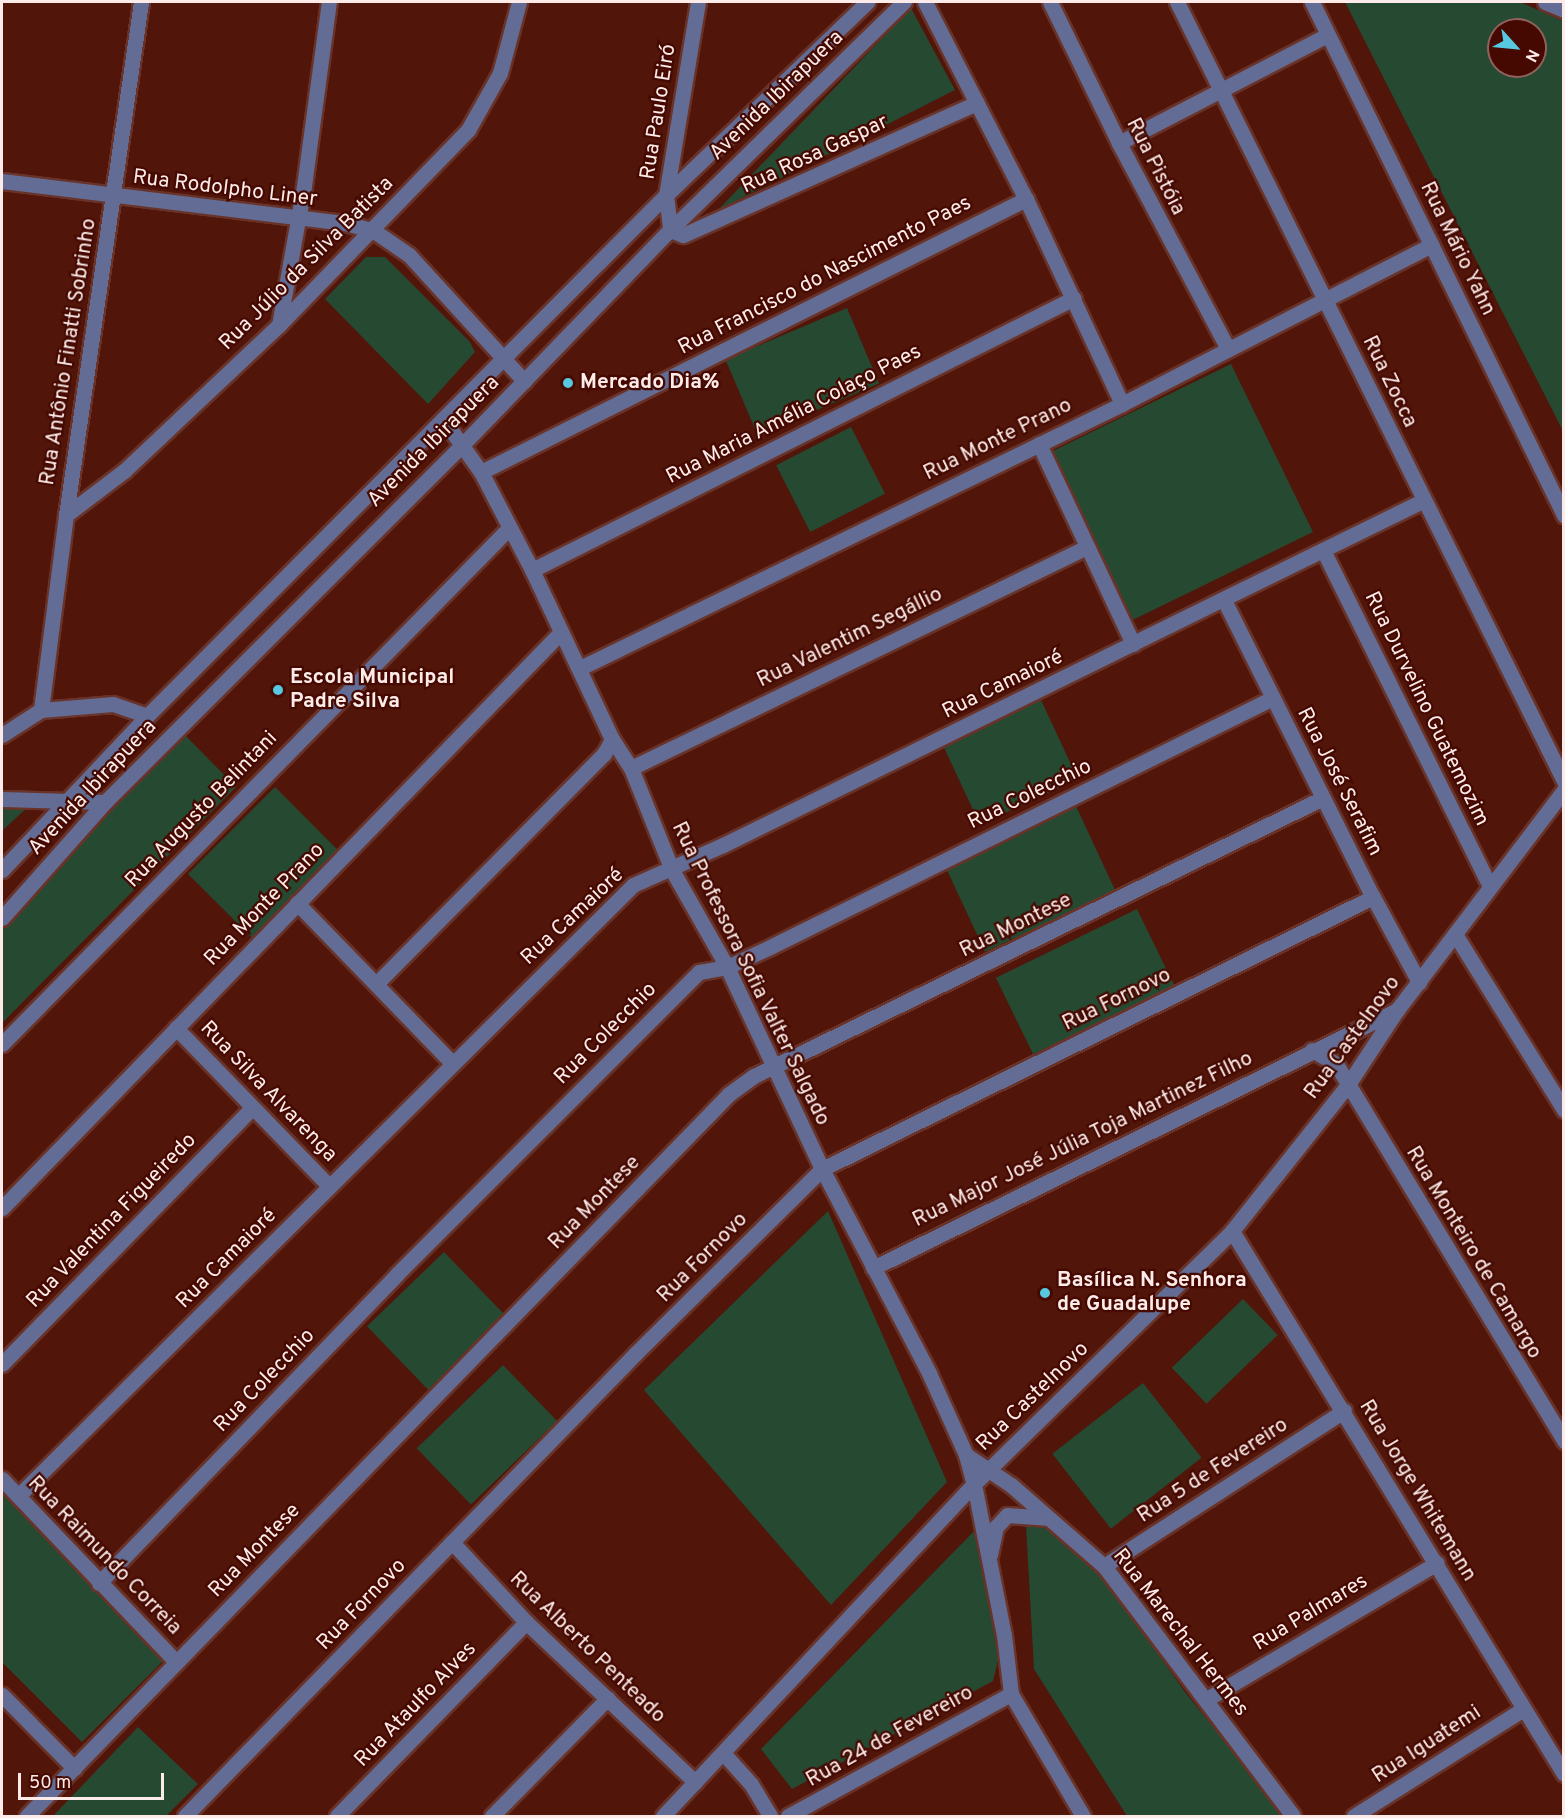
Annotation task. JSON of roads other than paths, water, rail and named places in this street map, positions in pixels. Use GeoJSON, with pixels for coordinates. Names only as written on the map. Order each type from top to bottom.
{"type":"FeatureCollection","features":[{"type":"Feature","properties":{"kind":"street","name":"Rua Antônio Finatti Sobrinho"},"geometry":{"type":"LineString","coordinates":[[41,710],[66,515],[141,2]]}},
{"type":"Feature","properties":{"kind":"street"},"geometry":{"type":"LineString","coordinates":[[279,325],[298,219],[329,2]]}},
{"type":"Feature","properties":{"kind":"street","name":"Rua Júlio da Silva Batista"},"geometry":{"type":"LineString","coordinates":[[66,515],[124,471],[279,325],[374,231],[468,130],[500,73],[519,2]]}},
{"type":"Feature","properties":{"kind":"street","name":"Rua Paulo Eiró"},"geometry":{"type":"LineString","coordinates":[[670,230],[666,195],[698,2]]}},
{"type":"Feature","properties":{"kind":"street","name":"Avenida Ibirapuera"},"geometry":{"type":"LineString","coordinates":[[2,870],[63,802],[147,716],[504,357],[666,195],[867,2]]}},
{"type":"Feature","properties":{"kind":"street","name":"Avenida Ibirapuera"},"geometry":{"type":"LineString","coordinates":[[2,918],[105,802],[463,444],[670,230],[904,2]]}},
{"type":"Feature","properties":{"kind":"street"},"geometry":{"type":"LineString","coordinates":[[926,2],[1026,199],[1122,404]]}},
{"type":"Feature","properties":{"kind":"street","name":"Rua Pistóia"},"geometry":{"type":"LineString","coordinates":[[1050,2],[1119,143],[1228,349]]}},
{"type":"Feature","properties":{"kind":"street","name":"Rua Zocca"},"geometry":{"type":"LineString","coordinates":[[1177,2],[1563,781]]}},
{"type":"Feature","properties":{"kind":"street","name":"Rua Mário Yahn"},"geometry":{"type":"LineString","coordinates":[[1312,2],[1563,515]]}},
{"type":"Feature","properties":{"kind":"street"},"geometry":{"type":"LineString","coordinates":[[1545,2],[1563,10]]}},
{"type":"Feature","properties":{"kind":"street"},"geometry":{"type":"LineString","coordinates":[[1119,143],[1327,35]]}},
{"type":"Feature","properties":{"kind":"street","name":"Rua Rosa Gaspar"},"geometry":{"type":"LineString","coordinates":[[670,230],[683,235],[699,231],[977,103]]}},
{"type":"Feature","properties":{"kind":"street","name":"Rua Rodolpho Liner"},"geometry":{"type":"LineString","coordinates":[[2,181],[114,197],[345,224],[374,231],[409,255],[524,381]]}},
{"type":"Feature","properties":{"kind":"street","name":"Rua Francisco do Nascimento Paes"},"geometry":{"type":"LineString","coordinates":[[481,472],[1026,199]]}},
{"type":"Feature","properties":{"kind":"street","name":"Rua Monte Prano"},"geometry":{"type":"LineString","coordinates":[[580,668],[1122,404],[1432,245]]}},
{"type":"Feature","properties":{"kind":"street","name":"Rua Maria Amélia Colaço Paes"},"geometry":{"type":"LineString","coordinates":[[532,570],[1074,298]]}},
{"type":"Feature","properties":{"kind":"street","name":"Rua Professora Sofia Valter Salgado"},"geometry":{"type":"LineString","coordinates":[[443,419],[481,472],[532,570],[612,739],[631,768],[672,870],[727,967],[822,1169],[929,1373],[966,1455],[974,1484]]}},
{"type":"Feature","properties":{"kind":"street"},"geometry":{"type":"LineString","coordinates":[[1040,444],[1133,644]]}},
{"type":"Feature","properties":{"kind":"street","name":"Rua Camaioré"},"geometry":{"type":"LineString","coordinates":[[18,1496],[330,1186],[451,1062],[633,885],[672,870],[1424,500]]}},
{"type":"Feature","properties":{"kind":"street","name":"Rua Augusto Belintani"},"geometry":{"type":"LineString","coordinates":[[2,1044],[509,528]]}},
{"type":"Feature","properties":{"kind":"street","name":"Rua Valentim Segállio"},"geometry":{"type":"LineString","coordinates":[[631,768],[1087,547]]}},
{"type":"Feature","properties":{"kind":"street","name":"Rua Durvelino Guatemozim"},"geometry":{"type":"LineString","coordinates":[[1323,550],[1491,887]]}},
{"type":"Feature","properties":{"kind":"street","name":"Rua José Serafim"},"geometry":{"type":"LineString","coordinates":[[1224,600],[1373,897],[1419,982]]}},
{"type":"Feature","properties":{"kind":"street","name":"Rua Monte Prano"},"geometry":{"type":"LineString","coordinates":[[2,1208],[560,633]]}},
{"type":"Feature","properties":{"kind":"street","name":"Rua Colecchio"},"geometry":{"type":"LineString","coordinates":[[99,1583],[699,972],[727,967],[1273,698]]}},
{"type":"Feature","properties":{"kind":"street"},"geometry":{"type":"LineString","coordinates":[[2,735],[41,710],[113,704],[147,716]]}},
{"type":"Feature","properties":{"kind":"street"},"geometry":{"type":"LineString","coordinates":[[376,984],[604,754],[612,739]]}},
{"type":"Feature","properties":{"kind":"street","name":"Rua Castelnovo"},"geometry":{"type":"LineString","coordinates":[[663,1816],[724,1754],[974,1484],[1232,1231],[1347,1086],[1397,1010],[1563,790]]}},
{"type":"Feature","properties":{"kind":"street","name":"Rua Montese"},"geometry":{"type":"LineString","coordinates":[[27,1816],[729,1094],[754,1076],[774,1069],[1323,798]]}},
{"type":"Feature","properties":{"kind":"street"},"geometry":{"type":"LineString","coordinates":[[2,799],[105,802]]}},
{"type":"Feature","properties":{"kind":"street","name":"Rua Fornovo"},"geometry":{"type":"LineString","coordinates":[[185,1816],[452,1542],[822,1169],[1373,897]]}},
{"type":"Feature","properties":{"kind":"street"},"geometry":{"type":"LineString","coordinates":[[297,903],[451,1062]]}},
{"type":"Feature","properties":{"kind":"street"},"geometry":{"type":"LineString","coordinates":[[1455,934],[1563,1110]]}},
{"type":"Feature","properties":{"kind":"street","name":"Rua Major José Júlia Toja Martinez Filho"},"geometry":{"type":"LineString","coordinates":[[873,1268],[1397,1010]]}},
{"type":"Feature","properties":{"kind":"street","name":"Rua Silva Alvarenga"},"geometry":{"type":"LineString","coordinates":[[176,1028],[330,1186]]}},
{"type":"Feature","properties":{"kind":"street"},"geometry":{"type":"LineString","coordinates":[[1312,1050],[1336,1064],[1347,1086]]}},
{"type":"Feature","properties":{"kind":"street","name":"Rua Monteiro de Camargo"},"geometry":{"type":"LineString","coordinates":[[1347,1086],[1563,1441]]}},
{"type":"Feature","properties":{"kind":"street","name":"Rua Valentina Figueiredo"},"geometry":{"type":"LineString","coordinates":[[2,1364],[252,1108]]}},
{"type":"Feature","properties":{"kind":"street","name":"Rua Jorge Whitemann"},"geometry":{"type":"LineString","coordinates":[[1232,1231],[1437,1563],[1563,1774]]}},
{"type":"Feature","properties":{"kind":"street","name":"Rua 5 de Fevereiro"},"geometry":{"type":"LineString","coordinates":[[1104,1566],[1344,1411]]}},
{"type":"Feature","properties":{"kind":"street"},"geometry":{"type":"LineString","coordinates":[[966,1455],[989,1469]]}},
{"type":"Feature","properties":{"kind":"street","name":"Rua Marechal Hermes"},"geometry":{"type":"LineString","coordinates":[[989,1469],[1104,1566],[1207,1699],[1293,1816]]}},
{"type":"Feature","properties":{"kind":"street","name":"Rua Raimundo Correia"},"geometry":{"type":"LineString","coordinates":[[2,1479],[176,1662]]}},
{"type":"Feature","properties":{"kind":"street"},"geometry":{"type":"LineString","coordinates":[[974,1484],[1011,1694],[1083,1816]]}},
{"type":"Feature","properties":{"kind":"street"},"geometry":{"type":"LineString","coordinates":[[989,1562],[996,1527],[1007,1515],[1046,1518]]}},
{"type":"Feature","properties":{"kind":"street","name":"Rua Alberto Penteado"},"geometry":{"type":"LineString","coordinates":[[452,1542],[526,1622],[695,1782]]}},
{"type":"Feature","properties":{"kind":"street","name":"Rua Palmares"},"geometry":{"type":"LineString","coordinates":[[1207,1699],[1437,1563]]}},
{"type":"Feature","properties":{"kind":"street","name":"Rua Ataulfo Alves"},"geometry":{"type":"LineString","coordinates":[[337,1816],[526,1622]]}},
{"type":"Feature","properties":{"kind":"street","name":"Rua 24 de Fevereiro"},"geometry":{"type":"LineString","coordinates":[[788,1816],[1011,1694]]}},
{"type":"Feature","properties":{"kind":"street"},"geometry":{"type":"LineString","coordinates":[[2,1695],[74,1768]]}},
{"type":"Feature","properties":{"kind":"street"},"geometry":{"type":"LineString","coordinates":[[492,1816],[608,1698]]}},
{"type":"Feature","properties":{"kind":"street","name":"Rua Iguatemi"},"geometry":{"type":"LineString","coordinates":[[1354,1816],[1523,1709]]}},
{"type":"Feature","properties":{"kind":"street"},"geometry":{"type":"LineString","coordinates":[[724,1754],[751,1784],[770,1816]]}},
{"type":"Feature","properties":{"kind":"place","name":"Mercado Dia%"},"geometry":{"type":"Point","coordinates":[568,383]}},
{"type":"Feature","properties":{"kind":"place","name":"Escola Municipal Padre Silva"},"geometry":{"type":"Point","coordinates":[278,690]}},
{"type":"Feature","properties":{"kind":"place","name":"Basílica N. Senhora de Guadalupe"},"geometry":{"type":"Point","coordinates":[1045,1293]}}]}
